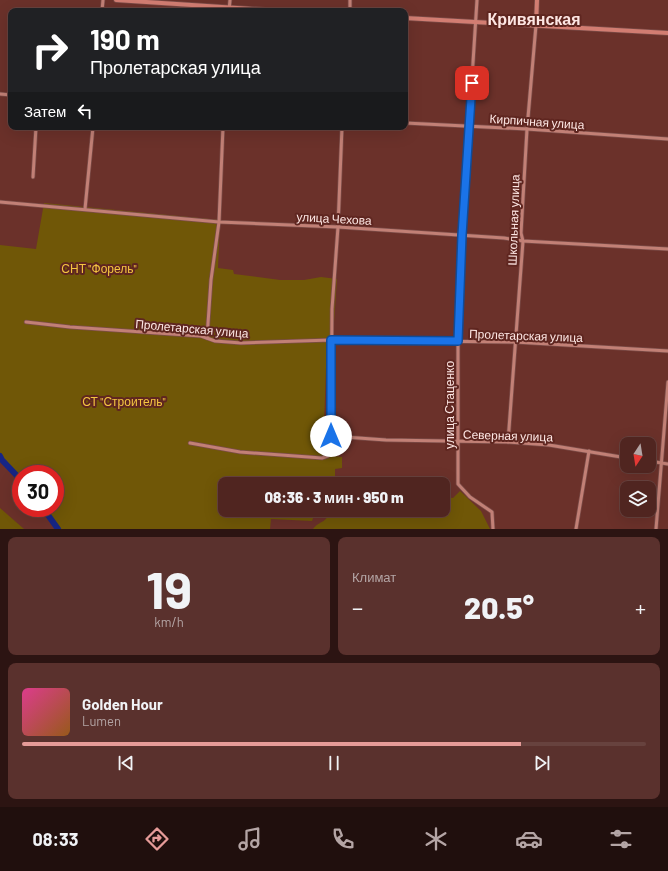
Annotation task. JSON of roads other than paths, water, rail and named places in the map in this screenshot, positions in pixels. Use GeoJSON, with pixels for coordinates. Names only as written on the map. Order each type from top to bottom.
{"type":"FeatureCollection","features":[{"type":"Feature","properties":{"kind":"street"},"geometry":{"type":"LineString","coordinates":[[116,0],[216,8]]}},
{"type":"Feature","properties":{"kind":"street","name":"улица Стаценко"},"geometry":{"type":"LineString","coordinates":[[477,0],[462,235],[458,341],[458,484],[470,497],[492,512],[494,529]]}},
{"type":"Feature","properties":{"kind":"street","name":"Школьная улица"},"geometry":{"type":"LineString","coordinates":[[508,442],[523,241],[522,233],[527,128],[537,0]]}},
{"type":"Feature","properties":{"kind":"street"},"geometry":{"type":"LineString","coordinates":[[408,18],[668,33]]}},
{"type":"Feature","properties":{"kind":"street","name":"Кирпичная улица"},"geometry":{"type":"LineString","coordinates":[[408,123],[527,128],[668,138]]}},
{"type":"Feature","properties":{"kind":"street"},"geometry":{"type":"LineString","coordinates":[[33,177],[36,130]]}},
{"type":"Feature","properties":{"kind":"street"},"geometry":{"type":"LineString","coordinates":[[86,209],[93,130]]}},
{"type":"Feature","properties":{"kind":"street"},"geometry":{"type":"LineString","coordinates":[[207,338],[211,280],[218,222],[223,130]]}},
{"type":"Feature","properties":{"kind":"street"},"geometry":{"type":"LineString","coordinates":[[190,443],[240,452],[322,458],[328,456],[330,452],[331,340],[342,130]]}},
{"type":"Feature","properties":{"kind":"street","name":"улица Чехова"},"geometry":{"type":"LineString","coordinates":[[0,202],[218,222],[338,227],[504,238],[523,241],[668,249]]}},
{"type":"Feature","properties":{"kind":"street","name":"Пролетарская улица"},"geometry":{"type":"LineString","coordinates":[[26,322],[70,327],[201,336],[215,341],[241,343],[331,340],[515,342],[668,351]]}},
{"type":"Feature","properties":{"kind":"street"},"geometry":{"type":"LineString","coordinates":[[656,529],[668,382]]}},
{"type":"Feature","properties":{"kind":"street","name":"Северная улица"},"geometry":{"type":"LineString","coordinates":[[331,436],[386,440],[508,442],[549,445],[620,457]]}},
{"type":"Feature","properties":{"kind":"street"},"geometry":{"type":"LineString","coordinates":[[576,529],[590,451]]}},
{"type":"Feature","properties":{"kind":"street"},"geometry":{"type":"LineString","coordinates":[[656,463],[668,464]]}},
{"type":"Feature","properties":{"kind":"waterway"},"geometry":{"type":"LineString","coordinates":[[0,456],[12,471]]}},
{"type":"Feature","properties":{"kind":"waterway"},"geometry":{"type":"LineString","coordinates":[[49,517],[58,529]]}},
{"type":"Feature","properties":{"kind":"district","name":"Кривянская"},"geometry":{"type":"Point","coordinates":[534,18]}},
{"type":"Feature","properties":{"kind":"park label","name":"СНТ \"Форель\""},"geometry":{"type":"Point","coordinates":[99,268]}},
{"type":"Feature","properties":{"kind":"park label","name":"СТ \"Строитель\""},"geometry":{"type":"Point","coordinates":[124,401]}}]}
